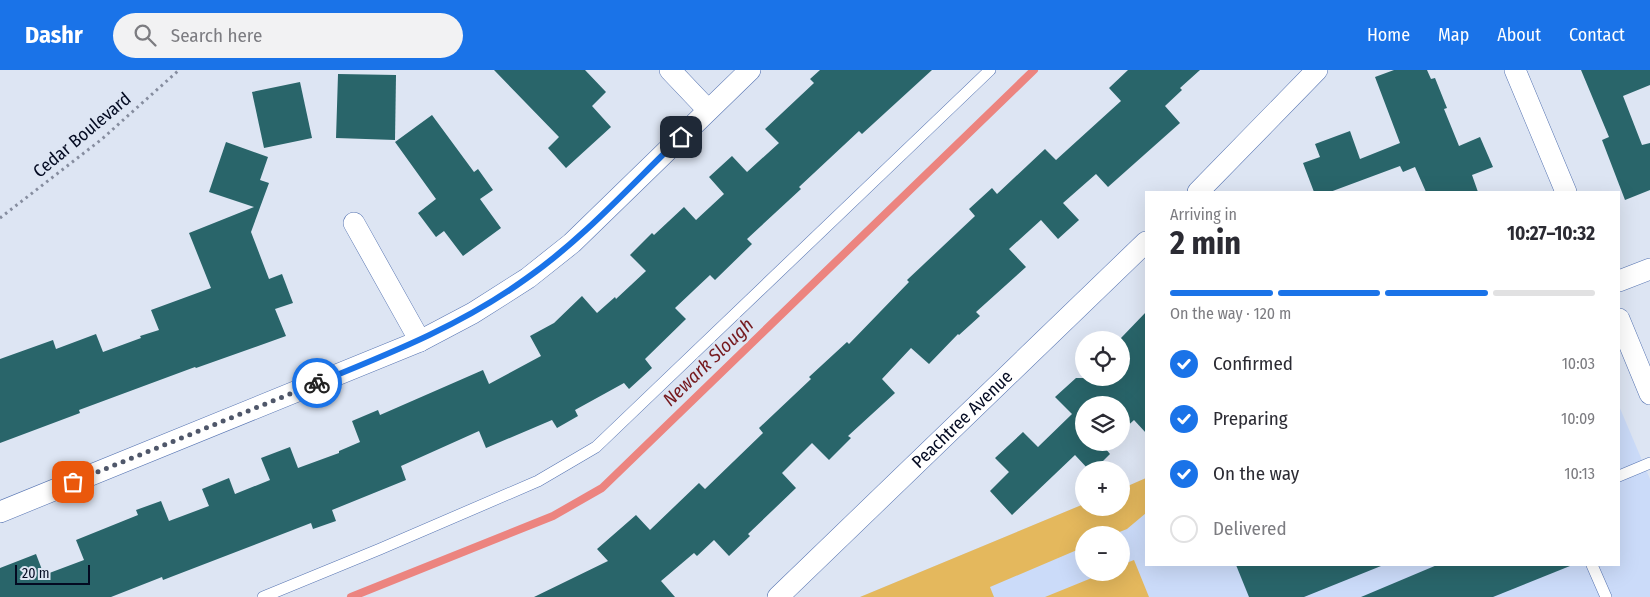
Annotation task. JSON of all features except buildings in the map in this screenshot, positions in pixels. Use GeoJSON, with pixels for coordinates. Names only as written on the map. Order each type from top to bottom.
{"type":"FeatureCollection","features":[{"type":"Feature","properties":{"kind":"street"},"geometry":{"type":"LineString","coordinates":[[670,70],[708,110]]}},
{"type":"Feature","properties":{"kind":"street"},"geometry":{"type":"LineString","coordinates":[[0,512],[420,341],[473,313],[520,283],[572,243],[750,70]]}},
{"type":"Feature","properties":{"kind":"street"},"geometry":{"type":"LineString","coordinates":[[1200,191],[1317,70]]}},
{"type":"Feature","properties":{"kind":"street"},"geometry":{"type":"LineString","coordinates":[[1515,70],[1566,191]]}},
{"type":"Feature","properties":{"kind":"street"},"geometry":{"type":"LineString","coordinates":[[354,223],[420,341]]}},
{"type":"Feature","properties":{"kind":"street","name":"Peachtree Avenue"},"geometry":{"type":"LineString","coordinates":[[778,597],[1145,243]]}},
{"type":"Feature","properties":{"kind":"street"},"geometry":{"type":"LineString","coordinates":[[1620,281],[1650,269]]}},
{"type":"Feature","properties":{"kind":"street"},"geometry":{"type":"LineString","coordinates":[[1620,321],[1650,394]]}},
{"type":"Feature","properties":{"kind":"lane"},"geometry":{"type":"LineString","coordinates":[[262,597],[380,550],[538,481],[596,447],[990,70]]}},
{"type":"Feature","properties":{"kind":"lane"},"geometry":{"type":"LineString","coordinates":[[1620,476],[1650,463]]}},
{"type":"Feature","properties":{"kind":"lane"},"geometry":{"type":"LineString","coordinates":[[1592,566],[1606,597]]}},
{"type":"Feature","properties":{"kind":"path","name":"Cedar Boulevard"},"geometry":{"type":"LineString","coordinates":[[0,218],[102,138],[179,70]]}},
{"type":"Feature","properties":{"kind":"shaded area"},"geometry":{"type":"Polygon","coordinates":[[[1620,408],[1650,479],[1650,597],[860,597],[1075,508],[1075,516],[1130,516],[1130,485],[1145,478],[1145,566],[1620,566],[1620,408]]]}},
{"type":"Feature","properties":{"kind":"shaded area"},"geometry":{"type":"Polygon","coordinates":[[[1145,478],[1145,514],[1130,526],[1075,526],[1075,551],[990,587],[994,597],[860,597],[1075,508],[1075,516],[1130,516],[1130,485],[1145,478]]]}},
{"type":"Feature","properties":{"kind":"shaded area"},"geometry":{"type":"Polygon","coordinates":[[[1134,560],[1149,597],[1045,597],[1084,581],[1130,581],[1130,562],[1134,560]]]}},
{"type":"Feature","properties":{"kind":"waterway","name":"Newark Slough"},"geometry":{"type":"LineString","coordinates":[[351,597],[553,516],[602,488],[1034,70]]}},
{"type":"Feature","properties":{"kind":"way so far"},"geometry":{"type":"LineString","coordinates":[[73,482],[317,383]]}},
{"type":"Feature","properties":{"kind":"route"},"geometry":{"type":"LineString","coordinates":[[317,383],[420,341],[473,313],[528,278],[572,243],[681,137]]}}]}
